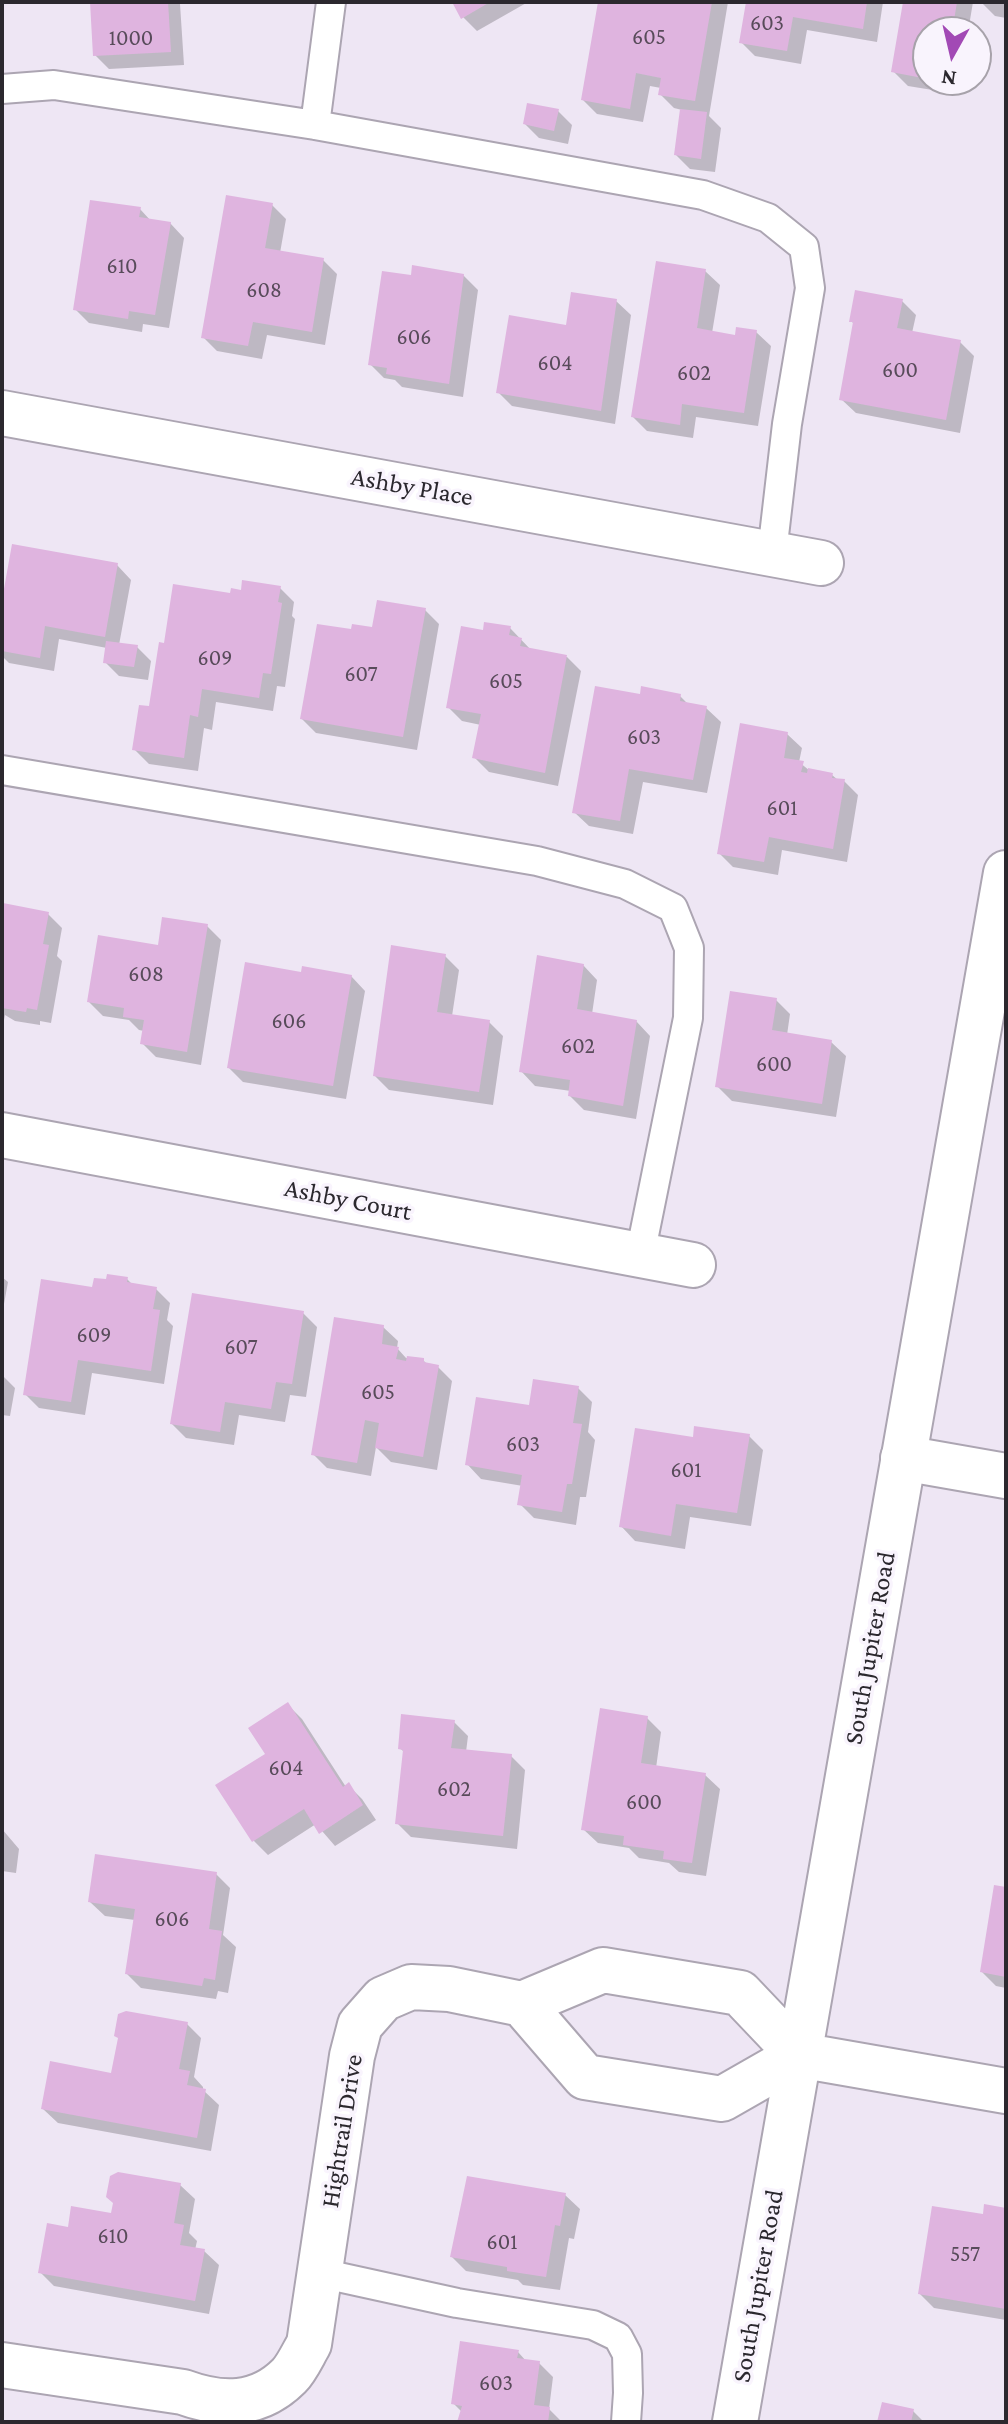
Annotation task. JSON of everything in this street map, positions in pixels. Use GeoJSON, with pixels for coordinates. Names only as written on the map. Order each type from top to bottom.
{"type":"FeatureCollection","features":[{"type":"Feature","properties":{"kind":"street","name":"Ashby Place"},"geometry":{"type":"LineString","coordinates":[[2,413],[821,563]]}},
{"type":"Feature","properties":{"kind":"street","name":"South Jupiter Road"},"geometry":{"type":"LineString","coordinates":[[735,2422],[1006,873]]}},
{"type":"Feature","properties":{"kind":"street","name":"Ashby Court"},"geometry":{"type":"LineString","coordinates":[[2,1135],[693,1265]]}},
{"type":"Feature","properties":{"kind":"street"},"geometry":{"type":"LineString","coordinates":[[903,1458],[1006,1476]]}},
{"type":"Feature","properties":{"kind":"street"},"geometry":{"type":"LineString","coordinates":[[799,2055],[722,2099],[585,2077],[522,2004],[603,1970],[740,1993],[799,2055],[1006,2091]]}},
{"type":"Feature","properties":{"kind":"street","name":"Hightrail Drive"},"geometry":{"type":"LineString","coordinates":[[2,2365],[183,2392],[209,2401],[236,2402],[264,2394],[290,2375],[309,2344],[352,2056],[360,2025],[383,1999],[411,1987],[449,1989],[522,2004]]}},
{"type":"Feature","properties":{"kind":"lane"},"geometry":{"type":"LineString","coordinates":[[315,125],[331,2]]}},
{"type":"Feature","properties":{"kind":"lane"},"geometry":{"type":"LineString","coordinates":[[2,89],[54,85],[315,125],[703,195],[768,218],[804,247],[810,288],[787,424],[772,553]]}},
{"type":"Feature","properties":{"kind":"lane"},"geometry":{"type":"LineString","coordinates":[[2,770],[537,861],[625,884],[673,908],[689,948],[688,1018],[640,1255]]}},
{"type":"Feature","properties":{"kind":"lane"},"geometry":{"type":"LineString","coordinates":[[320,2273],[457,2303],[593,2325],[618,2337],[627,2354],[626,2422]]}},
{"type":"Feature","properties":{"kind":"building"},"geometry":{"type":"Polygon","coordinates":[[[90,2],[168,2],[171,52],[93,56],[90,2]]]}},
{"type":"Feature","properties":{"kind":"building"},"geometry":{"type":"Polygon","coordinates":[[[452,2],[490,2],[461,19],[452,2]]]}},
{"type":"Feature","properties":{"kind":"building"},"geometry":{"type":"Polygon","coordinates":[[[598,2],[712,2],[695,101],[658,95],[661,78],[636,73],[630,109],[581,100],[598,2]]]}},
{"type":"Feature","properties":{"kind":"building"},"geometry":{"type":"Polygon","coordinates":[[[746,2],[867,2],[863,29],[793,17],[787,51],[739,43],[746,2]]]}},
{"type":"Feature","properties":{"kind":"building"},"geometry":{"type":"Polygon","coordinates":[[[903,2],[957,2],[955,16],[912,16],[912,76],[891,72],[903,2]]]}},
{"type":"Feature","properties":{"kind":"building"},"geometry":{"type":"Polygon","coordinates":[[[527,103],[559,109],[554,131],[523,124],[527,103]]]}},
{"type":"Feature","properties":{"kind":"building"},"geometry":{"type":"Polygon","coordinates":[[[680,109],[707,112],[701,159],[674,155],[680,109]]]}},
{"type":"Feature","properties":{"kind":"building"},"geometry":{"type":"Polygon","coordinates":[[[226,195],[273,203],[265,248],[324,258],[312,332],[253,322],[248,346],[201,338],[226,195]]]}},
{"type":"Feature","properties":{"kind":"building"},"geometry":{"type":"Polygon","coordinates":[[[90,200],[141,207],[139,217],[171,222],[155,315],[129,311],[128,319],[73,310],[90,200]]]}},
{"type":"Feature","properties":{"kind":"building"},"geometry":{"type":"Polygon","coordinates":[[[656,261],[706,269],[697,328],[735,335],[736,327],[757,330],[744,413],[682,404],[680,425],[631,417],[656,261]]]}},
{"type":"Feature","properties":{"kind":"building"},"geometry":{"type":"Polygon","coordinates":[[[412,265],[464,274],[449,384],[386,374],[387,368],[368,365],[382,271],[411,275],[412,265]]]}},
{"type":"Feature","properties":{"kind":"building"},"geometry":{"type":"Polygon","coordinates":[[[855,290],[903,299],[897,328],[961,340],[946,420],[839,400],[853,322],[849,322],[855,290]]]}},
{"type":"Feature","properties":{"kind":"building"},"geometry":{"type":"Polygon","coordinates":[[[571,292],[617,299],[601,411],[496,393],[509,315],[566,325],[571,292]]]}},
{"type":"Feature","properties":{"kind":"building"},"geometry":{"type":"Polygon","coordinates":[[[12,544],[118,563],[105,637],[45,626],[40,658],[2,651],[2,600],[12,544]]]}},
{"type":"Feature","properties":{"kind":"building"},"geometry":{"type":"Polygon","coordinates":[[[242,580],[281,586],[278,602],[282,603],[271,674],[263,673],[259,698],[202,689],[198,717],[190,715],[184,758],[132,750],[139,705],[149,706],[159,642],[164,643],[173,584],[230,593],[231,588],[241,590],[242,580]]]}},
{"type":"Feature","properties":{"kind":"building"},"geometry":{"type":"Polygon","coordinates":[[[377,600],[426,608],[403,737],[300,719],[317,624],[351,629],[352,624],[372,627],[377,600]]]}},
{"type":"Feature","properties":{"kind":"building"},"geometry":{"type":"Polygon","coordinates":[[[484,622],[511,626],[509,635],[522,638],[520,646],[567,655],[545,773],[472,758],[481,714],[446,708],[461,626],[483,630],[484,622]]]}},
{"type":"Feature","properties":{"kind":"building"},"geometry":{"type":"Polygon","coordinates":[[[106,641],[138,645],[134,667],[103,663],[106,641]]]}},
{"type":"Feature","properties":{"kind":"building"},"geometry":{"type":"Polygon","coordinates":[[[595,686],[640,694],[641,686],[681,694],[680,701],[707,706],[693,780],[629,769],[620,821],[572,813],[595,686]]]}},
{"type":"Feature","properties":{"kind":"building"},"geometry":{"type":"Polygon","coordinates":[[[740,723],[788,732],[784,758],[804,761],[801,772],[807,773],[808,768],[833,773],[832,778],[845,779],[833,849],[769,837],[764,862],[717,854],[740,723]]]}},
{"type":"Feature","properties":{"kind":"building"},"geometry":{"type":"Polygon","coordinates":[[[3,903],[49,912],[43,944],[49,945],[37,1010],[27,1008],[26,1012],[2,1008],[3,903]]]}},
{"type":"Feature","properties":{"kind":"building"},"geometry":{"type":"Polygon","coordinates":[[[162,917],[208,924],[187,1052],[140,1044],[144,1020],[123,1017],[124,1008],[87,1002],[98,935],[158,945],[162,917]]]}},
{"type":"Feature","properties":{"kind":"building"},"geometry":{"type":"Polygon","coordinates":[[[391,945],[446,954],[437,1012],[490,1020],[479,1092],[373,1076],[391,945]]]}},
{"type":"Feature","properties":{"kind":"building"},"geometry":{"type":"Polygon","coordinates":[[[537,955],[584,964],[577,1009],[637,1020],[623,1106],[568,1096],[570,1080],[519,1072],[537,955]]]}},
{"type":"Feature","properties":{"kind":"building"},"geometry":{"type":"Polygon","coordinates":[[[245,962],[301,972],[302,966],[352,975],[333,1086],[227,1068],[245,962]]]}},
{"type":"Feature","properties":{"kind":"building"},"geometry":{"type":"Polygon","coordinates":[[[730,991],[777,998],[772,1030],[832,1040],[822,1104],[715,1087],[730,991]]]}},
{"type":"Feature","properties":{"kind":"building"},"geometry":{"type":"Polygon","coordinates":[[[107,1274],[128,1277],[127,1282],[157,1287],[153,1309],[160,1310],[151,1371],[78,1360],[71,1402],[23,1395],[41,1279],[92,1287],[94,1278],[106,1279],[107,1274]]]}},
{"type":"Feature","properties":{"kind":"building"},"geometry":{"type":"Polygon","coordinates":[[[192,1293],[304,1311],[292,1384],[276,1382],[271,1409],[225,1402],[220,1432],[170,1424],[192,1293]]]}},
{"type":"Feature","properties":{"kind":"building"},"geometry":{"type":"Polygon","coordinates":[[[334,1317],[384,1325],[382,1344],[399,1347],[396,1359],[406,1361],[407,1356],[424,1358],[424,1362],[439,1365],[423,1457],[375,1448],[379,1423],[365,1420],[357,1463],[311,1455],[334,1317]]]}},
{"type":"Feature","properties":{"kind":"building"},"geometry":{"type":"Polygon","coordinates":[[[533,1379],[579,1386],[573,1423],[582,1424],[572,1484],[567,1484],[562,1512],[517,1505],[522,1475],[465,1465],[476,1397],[529,1405],[533,1379]]]}},
{"type":"Feature","properties":{"kind":"building"},"geometry":{"type":"Polygon","coordinates":[[[694,1426],[750,1434],[737,1513],[676,1504],[671,1536],[619,1527],[635,1428],[693,1437],[694,1426]]]}},
{"type":"Feature","properties":{"kind":"building"},"geometry":{"type":"Polygon","coordinates":[[[288,1702],[343,1787],[349,1782],[363,1805],[319,1834],[304,1809],[252,1842],[215,1785],[265,1754],[248,1728],[288,1702]]]}},
{"type":"Feature","properties":{"kind":"building"},"geometry":{"type":"Polygon","coordinates":[[[600,1708],[648,1716],[641,1763],[706,1773],[692,1863],[663,1859],[664,1851],[623,1845],[624,1836],[581,1830],[600,1708]]]}},
{"type":"Feature","properties":{"kind":"building"},"geometry":{"type":"Polygon","coordinates":[[[401,1714],[455,1720],[451,1748],[512,1754],[503,1836],[395,1824],[403,1750],[398,1749],[401,1714]]]}},
{"type":"Feature","properties":{"kind":"building"},"geometry":{"type":"Polygon","coordinates":[[[95,1854],[217,1872],[209,1929],[222,1931],[215,1980],[204,1978],[202,1986],[125,1974],[135,1909],[88,1902],[95,1854]]]}},
{"type":"Feature","properties":{"kind":"building"},"geometry":{"type":"Polygon","coordinates":[[[994,1885],[1006,1887],[1006,1977],[980,1972],[994,1885]]]}},
{"type":"Feature","properties":{"kind":"building"},"geometry":{"type":"Polygon","coordinates":[[[126,2011],[188,2022],[179,2069],[190,2071],[187,2085],[206,2089],[197,2138],[41,2109],[50,2061],[111,2073],[118,2038],[114,2036],[118,2014],[126,2011]]]}},
{"type":"Feature","properties":{"kind":"building"},"geometry":{"type":"Polygon","coordinates":[[[118,2172],[181,2183],[174,2223],[184,2225],[180,2245],[205,2249],[195,2301],[38,2273],[47,2223],[68,2227],[71,2206],[111,2213],[113,2203],[106,2197],[110,2176],[118,2172]]]}},
{"type":"Feature","properties":{"kind":"building"},"geometry":{"type":"Polygon","coordinates":[[[467,2176],[566,2193],[560,2226],[555,2225],[546,2277],[450,2257],[467,2176]]]}},
{"type":"Feature","properties":{"kind":"building"},"geometry":{"type":"Polygon","coordinates":[[[984,2204],[1006,2208],[1006,2309],[918,2294],[932,2206],[983,2214],[984,2204]]]}},
{"type":"Feature","properties":{"kind":"building"},"geometry":{"type":"Polygon","coordinates":[[[460,2341],[519,2350],[517,2358],[540,2361],[534,2405],[550,2407],[548,2422],[457,2422],[462,2406],[451,2404],[460,2341]]]}},
{"type":"Feature","properties":{"kind":"building"},"geometry":{"type":"Polygon","coordinates":[[[882,2402],[914,2409],[911,2422],[877,2422],[882,2402]]]}}]}
